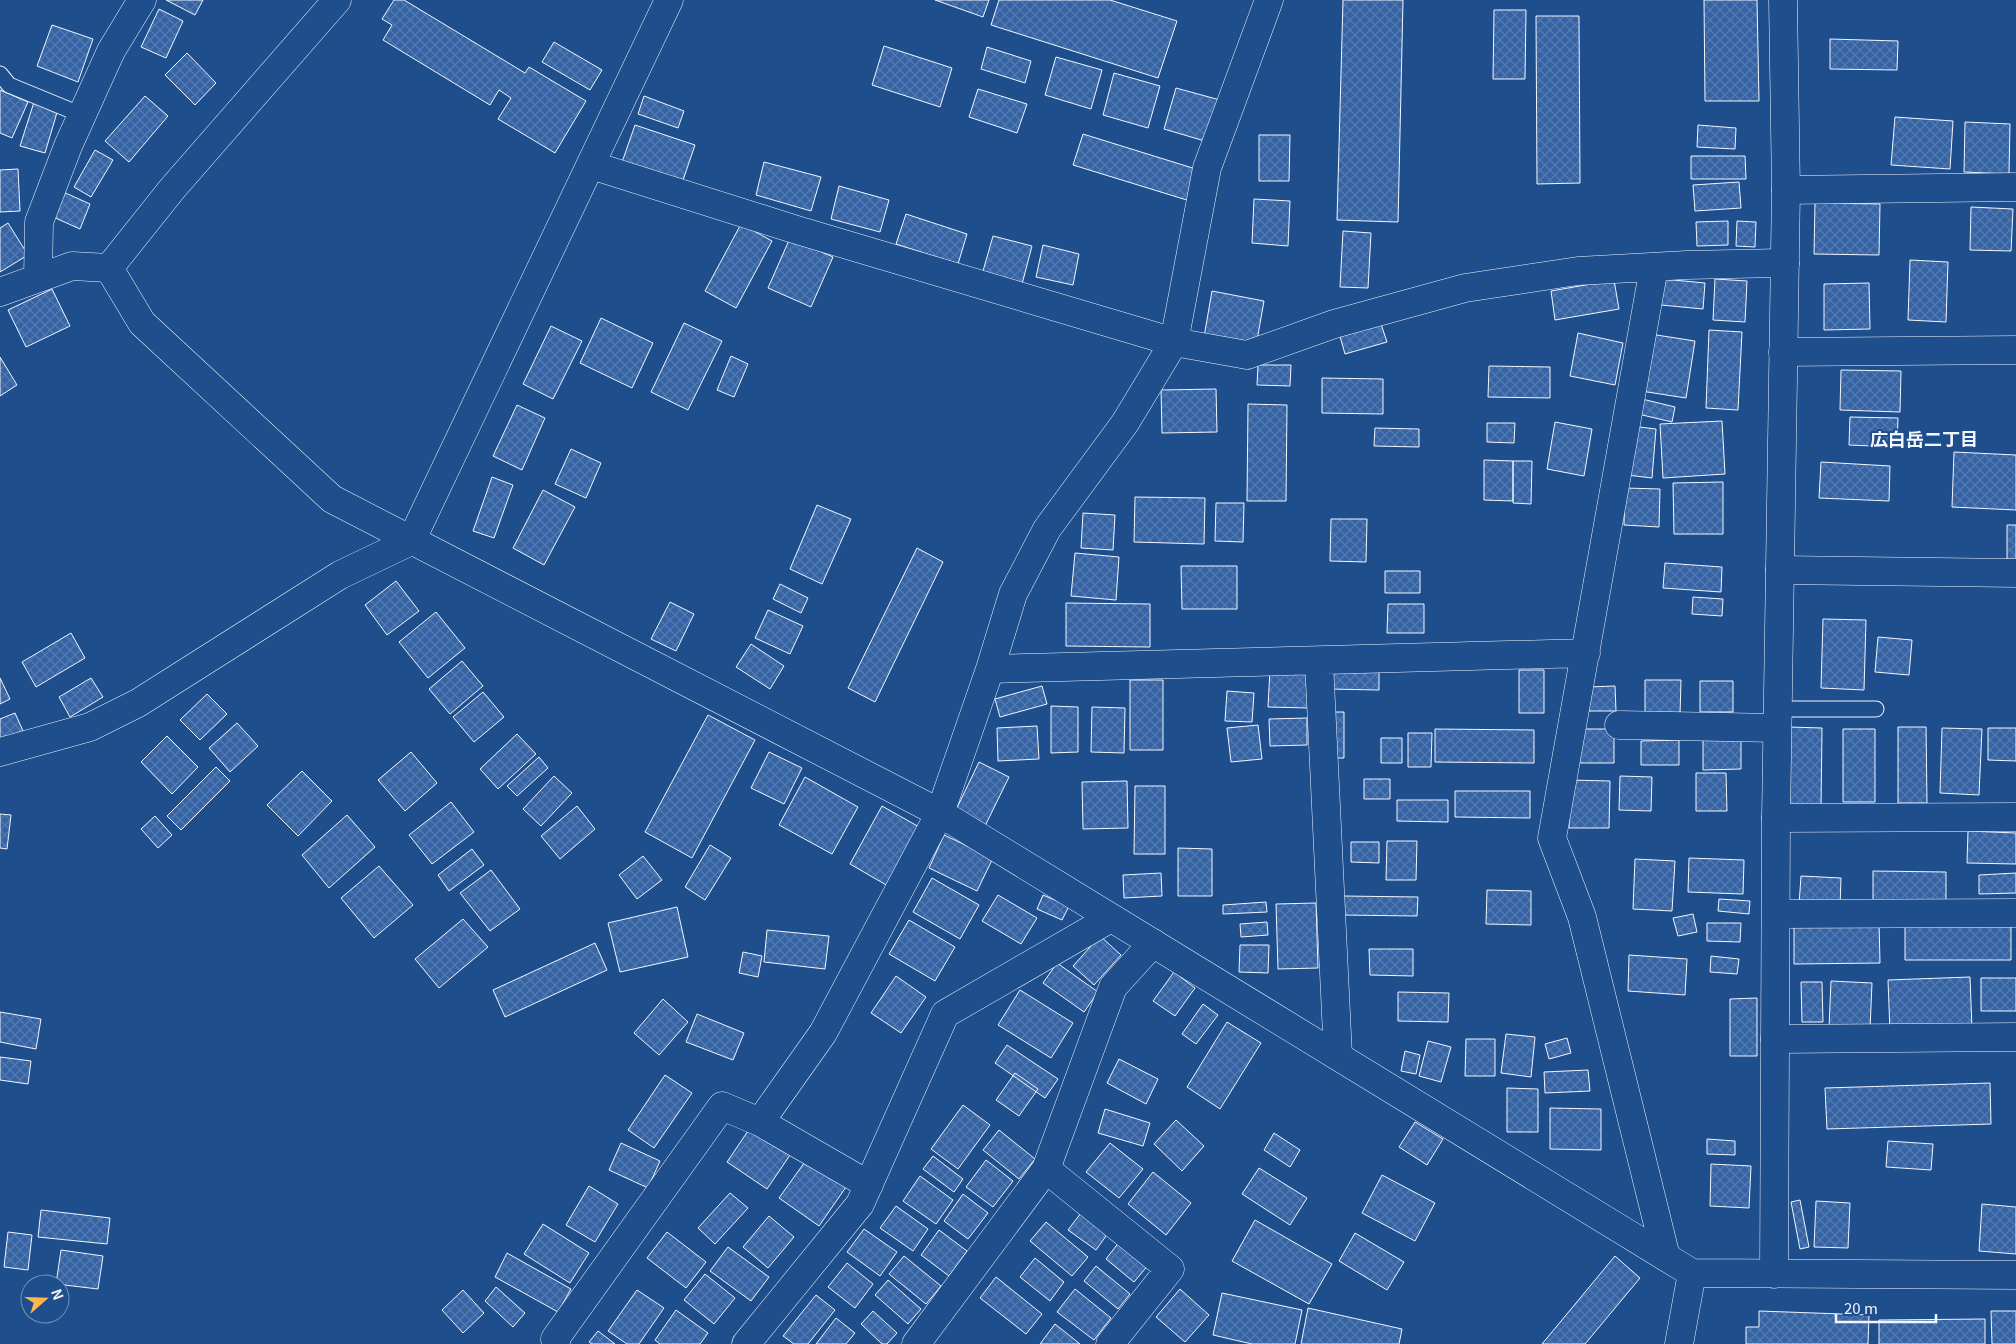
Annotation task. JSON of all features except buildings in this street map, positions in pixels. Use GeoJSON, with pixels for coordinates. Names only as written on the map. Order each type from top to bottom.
{"type":"FeatureCollection","features":[{"type":"Feature","properties":{"kind":"street"},"geometry":{"type":"LineString","coordinates":[[38,278],[39,222],[82,116],[111,51],[142,0]]}},
{"type":"Feature","properties":{"kind":"street"},"geometry":{"type":"LineString","coordinates":[[109,268],[172,189],[337,0]]}},
{"type":"Feature","properties":{"kind":"street"},"geometry":{"type":"LineString","coordinates":[[0,752],[90,728],[138,703],[340,575],[412,541],[669,0]]}},
{"type":"Feature","properties":{"kind":"street"},"geometry":{"type":"LineString","coordinates":[[760,1122],[823,1033],[940,813],[990,670],[1014,594],[1047,529],[1125,423],[1174,342],[1207,168],[1269,0]]}},
{"type":"Feature","properties":{"kind":"street"},"geometry":{"type":"LineString","coordinates":[[1774,1274],[1776,818],[1786,190],[1783,0]]}},
{"type":"Feature","properties":{"kind":"street"},"geometry":{"type":"LineString","coordinates":[[591,164],[797,230],[1174,342],[1247,355],[1334,324],[1465,288],[1578,271],[1785,263]]}},
{"type":"Feature","properties":{"kind":"street"},"geometry":{"type":"LineString","coordinates":[[1786,190],[2016,187]]}},
{"type":"Feature","properties":{"kind":"street"},"geometry":{"type":"LineString","coordinates":[[0,292],[72,266],[109,268]]}},
{"type":"Feature","properties":{"kind":"street"},"geometry":{"type":"LineString","coordinates":[[1654,267],[1552,838],[1582,917],[1666,1257]]}},
{"type":"Feature","properties":{"kind":"street"},"geometry":{"type":"LineString","coordinates":[[109,268],[142,323],[332,499],[940,813],[1692,1273],[2016,1275]]}},
{"type":"Feature","properties":{"kind":"street"},"geometry":{"type":"LineString","coordinates":[[1783,352],[2016,350]]}},
{"type":"Feature","properties":{"kind":"street"},"geometry":{"type":"LineString","coordinates":[[1780,570],[2016,573]]}},
{"type":"Feature","properties":{"kind":"street"},"geometry":{"type":"LineString","coordinates":[[990,670],[1586,653]]}},
{"type":"Feature","properties":{"kind":"street"},"geometry":{"type":"LineString","coordinates":[[1319,660],[1338,1056]]}},
{"type":"Feature","properties":{"kind":"street"},"geometry":{"type":"LineString","coordinates":[[1619,725],[1778,719]]}},
{"type":"Feature","properties":{"kind":"street"},"geometry":{"type":"LineString","coordinates":[[1776,818],[2016,817]]}},
{"type":"Feature","properties":{"kind":"street"},"geometry":{"type":"LineString","coordinates":[[1776,914],[2016,913]]}},
{"type":"Feature","properties":{"kind":"street"},"geometry":{"type":"LineString","coordinates":[[755,1341],[860,1204],[945,1014],[1111,918]]}},
{"type":"Feature","properties":{"kind":"street"},"geometry":{"type":"LineString","coordinates":[[916,1344],[1046,1170],[1113,987],[1153,944]]}},
{"type":"Feature","properties":{"kind":"street"},"geometry":{"type":"LineString","coordinates":[[1775,1039],[2016,1037]]}},
{"type":"Feature","properties":{"kind":"street"},"geometry":{"type":"LineString","coordinates":[[556,1344],[555,1339],[722,1106],[760,1122],[869,1185]]}},
{"type":"Feature","properties":{"kind":"street"},"geometry":{"type":"LineString","coordinates":[[1046,1170],[1170,1269],[1110,1344]]}},
{"type":"Feature","properties":{"kind":"street"},"geometry":{"type":"LineString","coordinates":[[1679,1344],[1692,1273]]}},
{"type":"Feature","properties":{"kind":"lane"},"geometry":{"type":"LineString","coordinates":[[0,74],[9,85],[82,116]]}},
{"type":"Feature","properties":{"kind":"lane"},"geometry":{"type":"LineString","coordinates":[[1778,719],[1876,709]]}},
{"type":"Feature","properties":{"kind":"district","name":"広白岳二丁目"},"geometry":{"type":"Point","coordinates":[1924,440]}}]}
